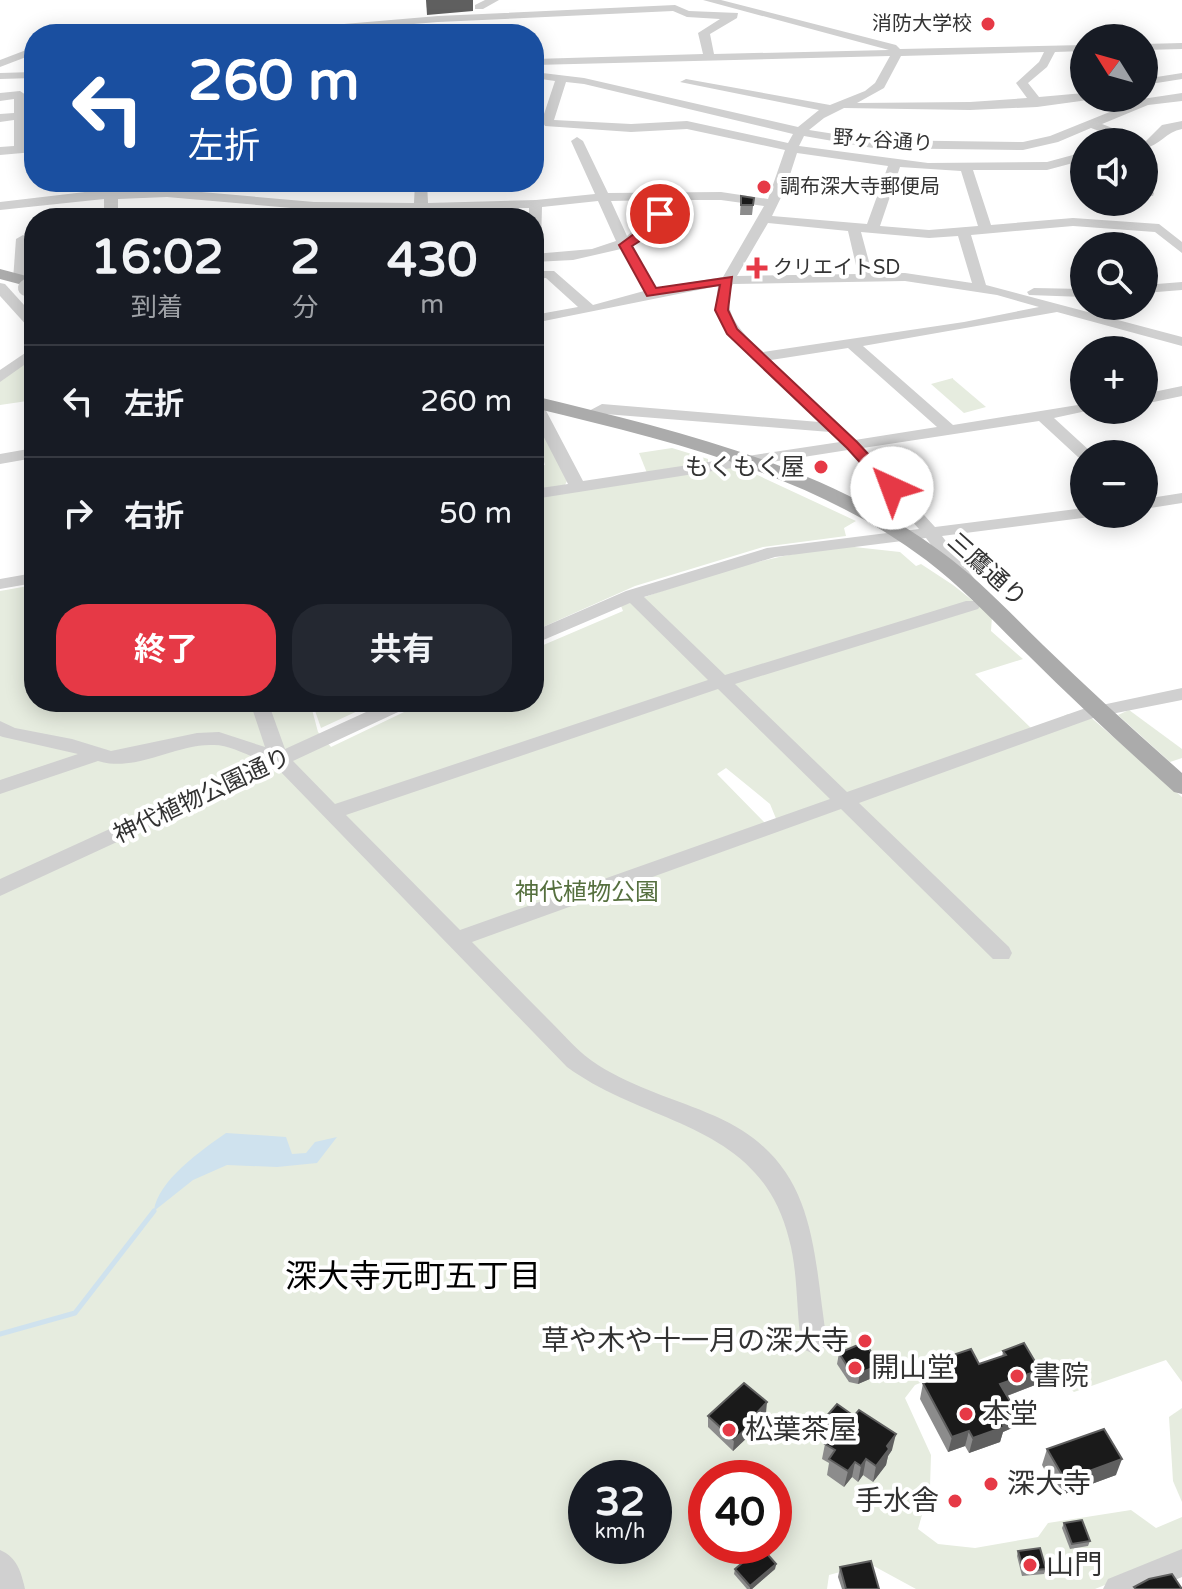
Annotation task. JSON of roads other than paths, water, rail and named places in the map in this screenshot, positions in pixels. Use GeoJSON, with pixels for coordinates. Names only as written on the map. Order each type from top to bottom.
{"type":"FeatureCollection","features":[{"type":"Feature","properties":{"kind":"main road"},"geometry":{"type":"LineString","coordinates":[[0,274],[24,282]]}},
{"type":"Feature","properties":{"kind":"main road","name":"三鷹通り"},"geometry":{"type":"LineString","coordinates":[[544,404],[754,460],[829,492],[905,535],[1095,713],[1182,786]]}},
{"type":"Feature","properties":{"kind":"street"},"geometry":{"type":"LineString","coordinates":[[479,7],[494,0]]}},
{"type":"Feature","properties":{"kind":"street"},"geometry":{"type":"LineString","coordinates":[[466,4],[517,15],[551,0]]}},
{"type":"Feature","properties":{"kind":"street"},"geometry":{"type":"LineString","coordinates":[[708,0],[890,46],[897,52]]}},
{"type":"Feature","properties":{"kind":"street"},"geometry":{"type":"LineString","coordinates":[[709,58],[704,33],[760,0]]}},
{"type":"Feature","properties":{"kind":"street"},"geometry":{"type":"LineString","coordinates":[[361,24],[675,8],[687,14],[733,16]]}},
{"type":"Feature","properties":{"kind":"street"},"geometry":{"type":"LineString","coordinates":[[425,19],[429,24]]}},
{"type":"Feature","properties":{"kind":"street"},"geometry":{"type":"LineString","coordinates":[[1158,47],[1182,46]]}},
{"type":"Feature","properties":{"kind":"street"},"geometry":{"type":"LineString","coordinates":[[686,82],[897,52],[1070,48]]}},
{"type":"Feature","properties":{"kind":"street"},"geometry":{"type":"LineString","coordinates":[[1037,103],[1024,90],[1022,80],[1040,68],[1049,58],[1050,49]]}},
{"type":"Feature","properties":{"kind":"street"},"geometry":{"type":"LineString","coordinates":[[848,106],[881,86],[891,71],[897,52]]}},
{"type":"Feature","properties":{"kind":"street"},"geometry":{"type":"LineString","coordinates":[[0,64],[24,54]]}},
{"type":"Feature","properties":{"kind":"street"},"geometry":{"type":"LineString","coordinates":[[544,62],[709,58],[831,109]]}},
{"type":"Feature","properties":{"kind":"street"},"geometry":{"type":"LineString","coordinates":[[548,119],[564,78],[592,61]]}},
{"type":"Feature","properties":{"kind":"street"},"geometry":{"type":"LineString","coordinates":[[16,76],[24,72]]}},
{"type":"Feature","properties":{"kind":"street"},"geometry":{"type":"LineString","coordinates":[[0,76],[24,76]]}},
{"type":"Feature","properties":{"kind":"street","name":"野ヶ谷通り"},"geometry":{"type":"LineString","coordinates":[[544,76],[800,132],[876,144],[980,147],[1031,144],[1146,102],[1182,97]]}},
{"type":"Feature","properties":{"kind":"street"},"geometry":{"type":"LineString","coordinates":[[1158,80],[1182,76]]}},
{"type":"Feature","properties":{"kind":"street"},"geometry":{"type":"LineString","coordinates":[[0,97],[20,95],[20,149]]}},
{"type":"Feature","properties":{"kind":"street"},"geometry":{"type":"LineString","coordinates":[[332,812],[974,598],[930,533],[852,445],[732,331],[724,316],[722,296],[772,203],[800,132],[831,109],[848,106],[957,107],[1070,99]]}},
{"type":"Feature","properties":{"kind":"street"},"geometry":{"type":"LineString","coordinates":[[631,128],[667,101]]}},
{"type":"Feature","properties":{"kind":"street"},"geometry":{"type":"LineString","coordinates":[[0,118],[24,116]]}},
{"type":"Feature","properties":{"kind":"street"},"geometry":{"type":"LineString","coordinates":[[544,118],[549,123],[631,128],[687,125],[792,148],[895,164],[1047,166],[1070,160]]}},
{"type":"Feature","properties":{"kind":"street"},"geometry":{"type":"LineString","coordinates":[[1090,124],[1101,128]]}},
{"type":"Feature","properties":{"kind":"street"},"geometry":{"type":"LineString","coordinates":[[1158,134],[1166,128],[1182,125]]}},
{"type":"Feature","properties":{"kind":"street"},"geometry":{"type":"LineString","coordinates":[[577,141],[625,245],[652,293]]}},
{"type":"Feature","properties":{"kind":"street"},"geometry":{"type":"LineString","coordinates":[[876,144],[879,162]]}},
{"type":"Feature","properties":{"kind":"street"},"geometry":{"type":"LineString","coordinates":[[980,147],[986,165]]}},
{"type":"Feature","properties":{"kind":"street"},"geometry":{"type":"LineString","coordinates":[[0,151],[24,149]]}},
{"type":"Feature","properties":{"kind":"street"},"geometry":{"type":"LineString","coordinates":[[872,230],[895,164]]}},
{"type":"Feature","properties":{"kind":"street"},"geometry":{"type":"LineString","coordinates":[[966,167],[986,231]]}},
{"type":"Feature","properties":{"kind":"street"},"geometry":{"type":"LineString","coordinates":[[0,206],[101,192]]}},
{"type":"Feature","properties":{"kind":"street"},"geometry":{"type":"LineString","coordinates":[[148,192],[310,208]]}},
{"type":"Feature","properties":{"kind":"street"},"geometry":{"type":"LineString","coordinates":[[421,192],[421,206]]}},
{"type":"Feature","properties":{"kind":"street"},"geometry":{"type":"LineString","coordinates":[[488,208],[604,197],[735,196],[772,203]]}},
{"type":"Feature","properties":{"kind":"street"},"geometry":{"type":"LineString","coordinates":[[544,258],[625,245],[658,219],[666,198]]}},
{"type":"Feature","properties":{"kind":"street"},"geometry":{"type":"LineString","coordinates":[[259,208],[262,203]]}},
{"type":"Feature","properties":{"kind":"street"},"geometry":{"type":"LineString","coordinates":[[536,204],[536,208]]}},
{"type":"Feature","properties":{"kind":"street"},"geometry":{"type":"LineString","coordinates":[[397,208],[427,208]]}},
{"type":"Feature","properties":{"kind":"street"},"geometry":{"type":"LineString","coordinates":[[762,219],[854,229],[964,233],[1073,222],[1110,224],[1159,228],[1180,245]]}},
{"type":"Feature","properties":{"kind":"street"},"geometry":{"type":"LineString","coordinates":[[854,229],[866,278]]}},
{"type":"Feature","properties":{"kind":"street"},"geometry":{"type":"LineString","coordinates":[[964,233],[980,287]]}},
{"type":"Feature","properties":{"kind":"street"},"geometry":{"type":"LineString","coordinates":[[23,239],[24,248]]}},
{"type":"Feature","properties":{"kind":"street"},"geometry":{"type":"LineString","coordinates":[[544,274],[549,274],[590,310]]}},
{"type":"Feature","properties":{"kind":"street"},"geometry":{"type":"LineString","coordinates":[[544,317],[728,280],[935,279],[998,291],[1182,342]]}},
{"type":"Feature","properties":{"kind":"street"},"geometry":{"type":"LineString","coordinates":[[0,285],[24,284]]}},
{"type":"Feature","properties":{"kind":"street"},"geometry":{"type":"LineString","coordinates":[[0,285],[24,313]]}},
{"type":"Feature","properties":{"kind":"street"},"geometry":{"type":"LineString","coordinates":[[1158,288],[1182,286]]}},
{"type":"Feature","properties":{"kind":"street"},"geometry":{"type":"LineString","coordinates":[[998,291],[1070,293]]}},
{"type":"Feature","properties":{"kind":"street"},"geometry":{"type":"LineString","coordinates":[[758,357],[964,326],[1059,307]]}},
{"type":"Feature","properties":{"kind":"street"},"geometry":{"type":"LineString","coordinates":[[851,343],[950,430]]}},
{"type":"Feature","properties":{"kind":"street"},"geometry":{"type":"LineString","coordinates":[[0,377],[24,359]]}},
{"type":"Feature","properties":{"kind":"street"},"geometry":{"type":"LineString","coordinates":[[1158,396],[1182,391]]}},
{"type":"Feature","properties":{"kind":"street"},"geometry":{"type":"LineString","coordinates":[[591,416],[602,409],[834,428]]}},
{"type":"Feature","properties":{"kind":"street"},"geometry":{"type":"LineString","coordinates":[[544,492],[1070,412]]}},
{"type":"Feature","properties":{"kind":"street"},"geometry":{"type":"LineString","coordinates":[[1044,417],[1070,441]]}},
{"type":"Feature","properties":{"kind":"street"},"geometry":{"type":"LineString","coordinates":[[544,421],[578,487]]}},
{"type":"Feature","properties":{"kind":"street"},"geometry":{"type":"LineString","coordinates":[[0,459],[24,455]]}},
{"type":"Feature","properties":{"kind":"street"},"geometry":{"type":"LineString","coordinates":[[1158,502],[1182,498]]}},
{"type":"Feature","properties":{"kind":"street"},"geometry":{"type":"LineString","coordinates":[[544,634],[632,595],[773,552],[1070,515]]}},
{"type":"Feature","properties":{"kind":"street"},"geometry":{"type":"LineString","coordinates":[[0,584],[24,580]]}},
{"type":"Feature","properties":{"kind":"street"},"geometry":{"type":"LineString","coordinates":[[632,595],[1001,953]]}},
{"type":"Feature","properties":{"kind":"street"},"geometry":{"type":"LineString","coordinates":[[455,940],[1095,713],[1182,694]]}},
{"type":"Feature","properties":{"kind":"street"},"geometry":{"type":"LineString","coordinates":[[263,712],[279,759],[552,1040],[590,1072],[628,1094],[719,1128],[760,1158],[789,1199],[796,1218],[807,1267],[814,1342]]}},
{"type":"Feature","properties":{"kind":"street","name":"神代植物公園通り"},"geometry":{"type":"LineString","coordinates":[[0,888],[382,712]]}},
{"type":"Feature","properties":{"kind":"street"},"geometry":{"type":"LineString","coordinates":[[0,727],[10,733],[72,745],[95,755],[125,757],[197,739],[219,738],[279,759]]}},
{"type":"Feature","properties":{"kind":"street"},"geometry":{"type":"LineString","coordinates":[[0,787],[95,755]]}},
{"type":"Feature","properties":{"kind":"street"},"geometry":{"type":"LineString","coordinates":[[1118,1589],[1182,1563]]}},
{"type":"Feature","properties":{"kind":"street"},"geometry":{"type":"LineString","coordinates":[[0,1564],[7,1574],[6,1584],[10,1589]]}},
{"type":"Feature","properties":{"kind":"water"},"geometry":{"type":"Polygon","coordinates":[[[226,1133],[286,1137],[292,1154],[306,1153],[315,1142],[337,1137],[317,1163],[277,1167],[227,1165],[193,1180],[154,1211],[163,1188],[172,1177],[226,1133]]]}},
{"type":"Feature","properties":{"kind":"waterway"},"geometry":{"type":"LineString","coordinates":[[0,1334],[75,1313],[154,1211]]}},
{"type":"Feature","properties":{"kind":"place","name":"消防大学校"},"geometry":{"type":"Point","coordinates":[988,24]}},
{"type":"Feature","properties":{"kind":"place","name":"調布深大寺郵便局"},"geometry":{"type":"Point","coordinates":[764,187]}},
{"type":"Feature","properties":{"kind":"place","name":"クリエイトSD"},"geometry":{"type":"Point","coordinates":[757,268]}},
{"type":"Feature","properties":{"kind":"place","name":"もくもく屋"},"geometry":{"type":"Point","coordinates":[821,467]}},
{"type":"Feature","properties":{"kind":"place","name":"草や木や十一月の深大寺"},"geometry":{"type":"Point","coordinates":[865,1341]}},
{"type":"Feature","properties":{"kind":"place","name":"開山堂"},"geometry":{"type":"Point","coordinates":[855,1368]}},
{"type":"Feature","properties":{"kind":"place","name":"書院"},"geometry":{"type":"Point","coordinates":[1017,1376]}},
{"type":"Feature","properties":{"kind":"place","name":"本堂"},"geometry":{"type":"Point","coordinates":[966,1414]}},
{"type":"Feature","properties":{"kind":"place","name":"松葉茶屋"},"geometry":{"type":"Point","coordinates":[729,1430]}},
{"type":"Feature","properties":{"kind":"place","name":"深大寺"},"geometry":{"type":"Point","coordinates":[991,1484]}},
{"type":"Feature","properties":{"kind":"place","name":"手水舎"},"geometry":{"type":"Point","coordinates":[955,1501]}},
{"type":"Feature","properties":{"kind":"place","name":"山門"},"geometry":{"type":"Point","coordinates":[1030,1565]}},
{"type":"Feature","properties":{"kind":"district","name":"深大寺元町五丁目"},"geometry":{"type":"Point","coordinates":[413,1277]}},
{"type":"Feature","properties":{"kind":"park label","name":"神代植物公園"},"geometry":{"type":"Point","coordinates":[587,892]}}]}
